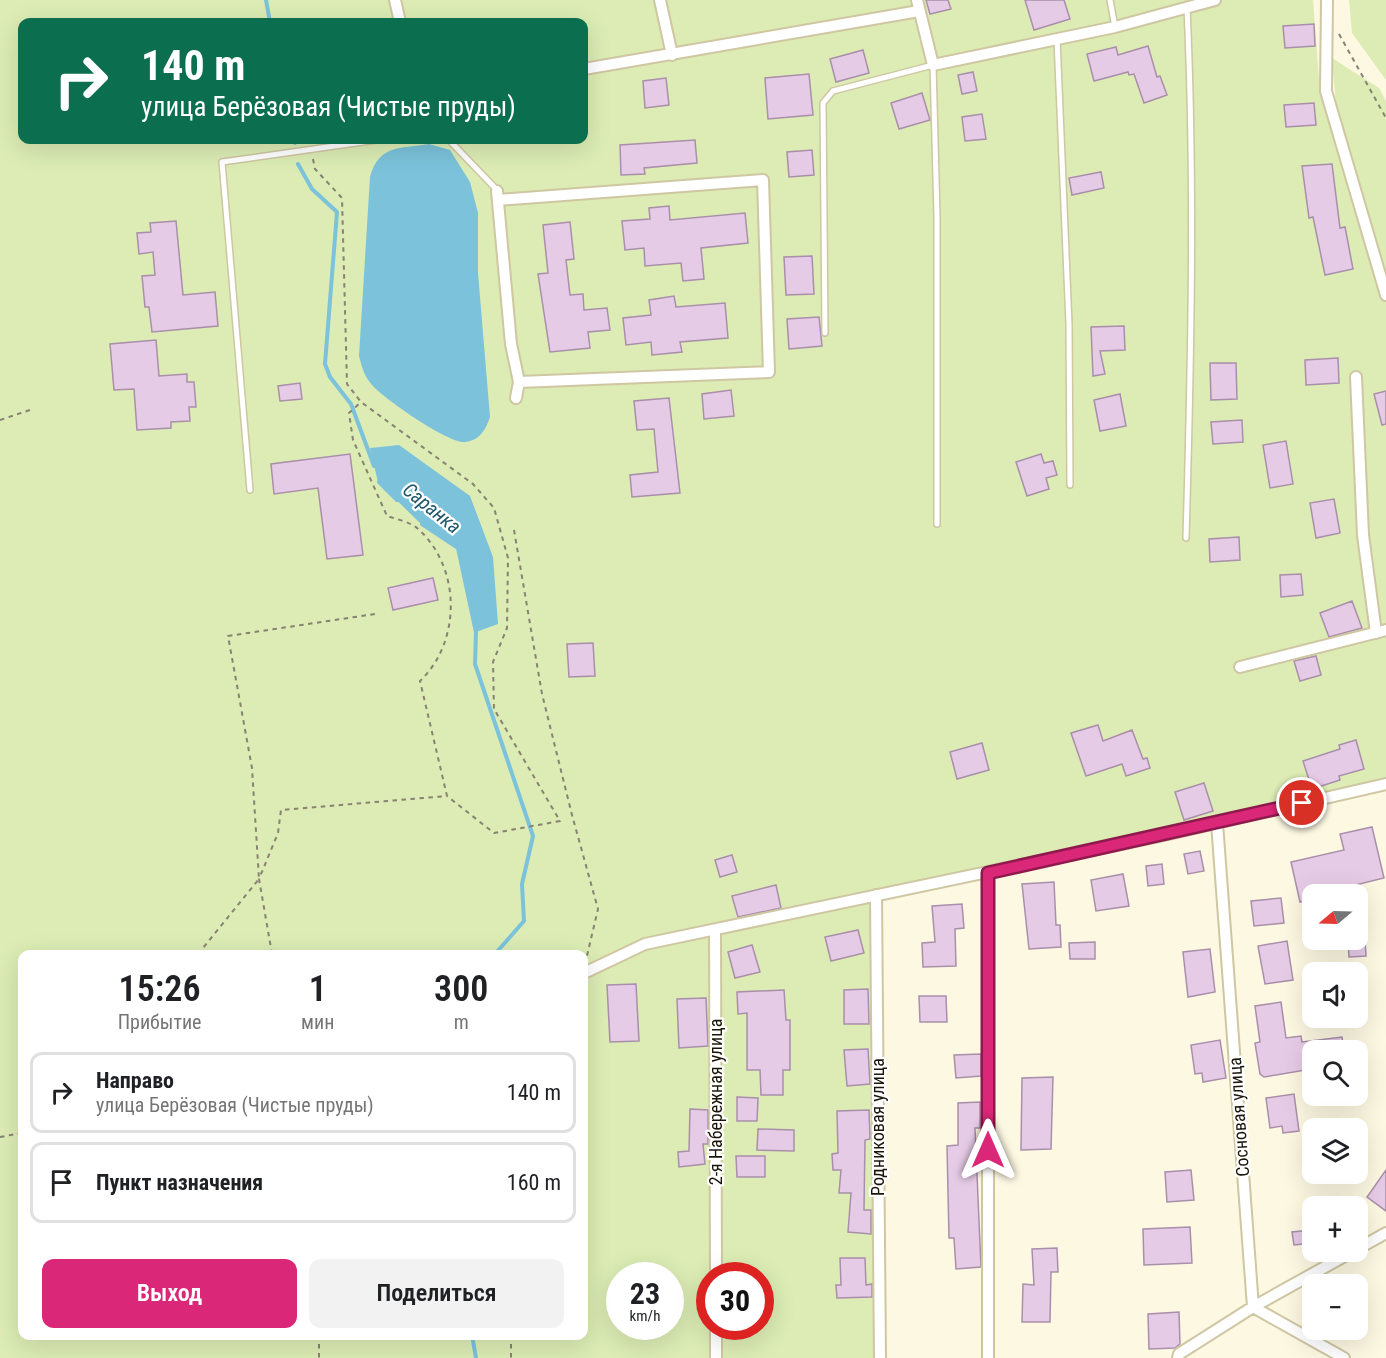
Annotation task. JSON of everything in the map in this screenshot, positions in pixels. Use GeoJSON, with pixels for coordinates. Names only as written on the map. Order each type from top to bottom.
{"type":"FeatureCollection","features":[{"type":"Feature","properties":{"kind":"street"},"geometry":{"type":"LineString","coordinates":[[395,0],[399,18]]}},
{"type":"Feature","properties":{"kind":"street"},"geometry":{"type":"LineString","coordinates":[[660,0],[672,55]]}},
{"type":"Feature","properties":{"kind":"street"},"geometry":{"type":"LineString","coordinates":[[588,68],[672,55],[918,5],[933,65],[1115,27],[1215,0]]}},
{"type":"Feature","properties":{"kind":"street"},"geometry":{"type":"LineString","coordinates":[[1327,0],[1326,91],[1386,295]]}},
{"type":"Feature","properties":{"kind":"street"},"geometry":{"type":"LineString","coordinates":[[516,398],[519,382],[511,344],[498,195],[763,180],[769,372],[519,382]]}},
{"type":"Feature","properties":{"kind":"street"},"geometry":{"type":"LineString","coordinates":[[1240,667],[1381,631],[1363,535],[1356,377]]}},
{"type":"Feature","properties":{"kind":"street"},"geometry":{"type":"LineString","coordinates":[[588,971],[645,944],[988,873],[1386,784]]}},
{"type":"Feature","properties":{"kind":"street","name":"Сосновая улица"},"geometry":{"type":"LineString","coordinates":[[1217,823],[1253,1308]]}},
{"type":"Feature","properties":{"kind":"street"},"geometry":{"type":"LineString","coordinates":[[988,873],[988,1358]]}},
{"type":"Feature","properties":{"kind":"street","name":"Родниковая улица"},"geometry":{"type":"LineString","coordinates":[[876,895],[880,1358]]}},
{"type":"Feature","properties":{"kind":"street","name":"2-я Набережная улица"},"geometry":{"type":"LineString","coordinates":[[716,930],[716,1262]]}},
{"type":"Feature","properties":{"kind":"street"},"geometry":{"type":"LineString","coordinates":[[1178,1358],[1179,1354],[1253,1308],[1386,1233]]}},
{"type":"Feature","properties":{"kind":"street"},"geometry":{"type":"LineString","coordinates":[[1253,1308],[1344,1358]]}},
{"type":"Feature","properties":{"kind":"street"},"geometry":{"type":"LineString","coordinates":[[716,1340],[716,1358]]}},
{"type":"Feature","properties":{"kind":"lane"},"geometry":{"type":"LineString","coordinates":[[1110,0],[1115,27]]}},
{"type":"Feature","properties":{"kind":"lane"},"geometry":{"type":"LineString","coordinates":[[1186,538],[1192,345],[1191,80],[1187,7]]}},
{"type":"Feature","properties":{"kind":"lane"},"geometry":{"type":"LineString","coordinates":[[1057,39],[1069,324],[1070,484]]}},
{"type":"Feature","properties":{"kind":"lane"},"geometry":{"type":"LineString","coordinates":[[825,333],[823,103],[834,91],[933,65],[937,216],[938,524]]}},
{"type":"Feature","properties":{"kind":"lane"},"geometry":{"type":"LineString","coordinates":[[250,490],[222,162],[347,144]]}},
{"type":"Feature","properties":{"kind":"lane"},"geometry":{"type":"LineString","coordinates":[[453,144],[498,195]]}},
{"type":"Feature","properties":{"kind":"path"},"geometry":{"type":"LineString","coordinates":[[1338,33],[1386,118]]}},
{"type":"Feature","properties":{"kind":"path"},"geometry":{"type":"LineString","coordinates":[[310,149],[315,169],[342,198],[347,384],[361,402],[473,484],[494,508],[508,558],[507,628],[493,662],[494,710],[560,821],[494,833],[447,796],[420,681],[431,670],[439,655],[450,623],[453,593],[439,552],[416,526],[387,516],[353,440],[349,413],[361,402]]}},
{"type":"Feature","properties":{"kind":"path"},"geometry":{"type":"LineString","coordinates":[[0,420],[30,410]]}},
{"type":"Feature","properties":{"kind":"path"},"geometry":{"type":"LineString","coordinates":[[514,530],[542,694],[598,909],[588,952]]}},
{"type":"Feature","properties":{"kind":"path"},"geometry":{"type":"LineString","coordinates":[[271,950],[259,879],[252,768],[228,636],[375,614]]}},
{"type":"Feature","properties":{"kind":"path"},"geometry":{"type":"LineString","coordinates":[[201,950],[259,879],[278,833],[282,810],[447,796]]}},
{"type":"Feature","properties":{"kind":"path"},"geometry":{"type":"LineString","coordinates":[[0,1137],[18,1134]]}},
{"type":"Feature","properties":{"kind":"path"},"geometry":{"type":"LineString","coordinates":[[319,1340],[320,1358]]}},
{"type":"Feature","properties":{"kind":"path"},"geometry":{"type":"LineString","coordinates":[[511,1340],[511,1358]]}},
{"type":"Feature","properties":{"kind":"green space"},"geometry":{"type":"Polygon","coordinates":[[[0,0],[1313,0],[1319,79],[1326,91],[1338,127],[1332,58],[1379,88],[1386,101],[1386,784],[876,895],[880,1358],[0,1358],[0,0]]]}},
{"type":"Feature","properties":{"kind":"green space"},"geometry":{"type":"Polygon","coordinates":[[[1349,0],[1386,0],[1386,80],[1352,33],[1349,0]]]}},
{"type":"Feature","properties":{"kind":"water"},"geometry":{"type":"Polygon","coordinates":[[[429,144],[450,150],[470,182],[478,213],[478,273],[490,417],[482,433],[466,442],[458,441],[432,429],[389,400],[369,382],[359,356],[370,177],[374,166],[385,153],[400,148],[429,144]]]}},
{"type":"Feature","properties":{"kind":"water"},"geometry":{"type":"Polygon","coordinates":[[[399,445],[470,496],[493,557],[498,624],[476,632],[458,548],[419,522],[378,482],[370,448],[399,445]]]}},
{"type":"Feature","properties":{"kind":"building"},"geometry":{"type":"Polygon","coordinates":[[[926,0],[948,0],[951,9],[930,14],[926,0]]]}},
{"type":"Feature","properties":{"kind":"building"},"geometry":{"type":"Polygon","coordinates":[[[1025,0],[1064,0],[1070,19],[1034,30],[1025,0]]]}},
{"type":"Feature","properties":{"kind":"building"},"geometry":{"type":"Polygon","coordinates":[[[1314,24],[1315,46],[1285,48],[1283,26],[1314,24]]]}},
{"type":"Feature","properties":{"kind":"building"},"geometry":{"type":"Polygon","coordinates":[[[1148,46],[1157,77],[1160,76],[1167,95],[1144,103],[1134,74],[1129,75],[1128,72],[1094,81],[1087,54],[1116,47],[1118,55],[1148,46]]]}},
{"type":"Feature","properties":{"kind":"building"},"geometry":{"type":"Polygon","coordinates":[[[863,50],[869,73],[836,82],[830,59],[863,50]]]}},
{"type":"Feature","properties":{"kind":"building"},"geometry":{"type":"Polygon","coordinates":[[[973,72],[977,91],[962,94],[958,75],[973,72]]]}},
{"type":"Feature","properties":{"kind":"building"},"geometry":{"type":"Polygon","coordinates":[[[809,74],[813,115],[768,119],[765,78],[809,74]]]}},
{"type":"Feature","properties":{"kind":"building"},"geometry":{"type":"Polygon","coordinates":[[[666,78],[669,105],[645,108],[643,81],[666,78]]]}},
{"type":"Feature","properties":{"kind":"building"},"geometry":{"type":"Polygon","coordinates":[[[922,93],[930,120],[899,129],[891,103],[922,93]]]}},
{"type":"Feature","properties":{"kind":"building"},"geometry":{"type":"Polygon","coordinates":[[[1314,103],[1316,125],[1286,127],[1284,105],[1314,103]]]}},
{"type":"Feature","properties":{"kind":"building"},"geometry":{"type":"Polygon","coordinates":[[[982,114],[986,139],[965,141],[962,117],[982,114]]]}},
{"type":"Feature","properties":{"kind":"building"},"geometry":{"type":"Polygon","coordinates":[[[695,140],[697,163],[644,168],[645,174],[621,175],[620,145],[695,140]]]}},
{"type":"Feature","properties":{"kind":"building"},"geometry":{"type":"Polygon","coordinates":[[[812,150],[814,175],[789,177],[787,152],[812,150]]]}},
{"type":"Feature","properties":{"kind":"building"},"geometry":{"type":"Polygon","coordinates":[[[1332,164],[1340,228],[1345,227],[1353,269],[1325,275],[1313,217],[1309,218],[1302,166],[1332,164]]]}},
{"type":"Feature","properties":{"kind":"building"},"geometry":{"type":"Polygon","coordinates":[[[1101,172],[1104,188],[1072,195],[1069,178],[1101,172]]]}},
{"type":"Feature","properties":{"kind":"building"},"geometry":{"type":"Polygon","coordinates":[[[669,206],[670,220],[745,213],[748,243],[701,248],[704,279],[683,281],[681,263],[645,266],[644,248],[625,250],[622,221],[650,219],[649,208],[669,206]]]}},
{"type":"Feature","properties":{"kind":"building"},"geometry":{"type":"Polygon","coordinates":[[[176,221],[183,295],[215,292],[218,326],[152,332],[149,307],[145,307],[142,276],[155,275],[153,252],[139,254],[137,233],[151,232],[150,223],[176,221]]]}},
{"type":"Feature","properties":{"kind":"building"},"geometry":{"type":"Polygon","coordinates":[[[570,222],[574,259],[566,260],[570,295],[583,294],[584,310],[607,308],[610,330],[588,332],[590,348],[550,352],[538,274],[548,273],[543,225],[570,222]]]}},
{"type":"Feature","properties":{"kind":"building"},"geometry":{"type":"Polygon","coordinates":[[[812,256],[814,294],[786,295],[784,257],[812,256]]]}},
{"type":"Feature","properties":{"kind":"building"},"geometry":{"type":"Polygon","coordinates":[[[674,296],[676,307],[725,303],[728,338],[680,342],[682,352],[652,355],[651,342],[626,345],[623,318],[651,315],[649,300],[674,296]]]}},
{"type":"Feature","properties":{"kind":"building"},"geometry":{"type":"Polygon","coordinates":[[[819,317],[822,346],[789,349],[787,319],[819,317]]]}},
{"type":"Feature","properties":{"kind":"building"},"geometry":{"type":"Polygon","coordinates":[[[1124,326],[1125,350],[1100,351],[1105,374],[1093,376],[1091,327],[1124,326]]]}},
{"type":"Feature","properties":{"kind":"building"},"geometry":{"type":"Polygon","coordinates":[[[156,340],[159,376],[187,374],[187,382],[194,382],[196,407],[189,407],[190,421],[171,422],[171,428],[137,430],[134,389],[114,390],[110,344],[156,340]]]}},
{"type":"Feature","properties":{"kind":"building"},"geometry":{"type":"Polygon","coordinates":[[[1338,358],[1339,383],[1306,385],[1305,360],[1338,358]]]}},
{"type":"Feature","properties":{"kind":"building"},"geometry":{"type":"Polygon","coordinates":[[[1210,363],[1236,363],[1237,399],[1211,400],[1210,363]]]}},
{"type":"Feature","properties":{"kind":"building"},"geometry":{"type":"Polygon","coordinates":[[[300,383],[302,399],[280,401],[278,386],[300,383]]]}},
{"type":"Feature","properties":{"kind":"building"},"geometry":{"type":"Polygon","coordinates":[[[731,390],[734,416],[704,419],[702,394],[731,390]]]}},
{"type":"Feature","properties":{"kind":"building"},"geometry":{"type":"Polygon","coordinates":[[[1386,391],[1386,424],[1382,425],[1374,394],[1386,391]]]}},
{"type":"Feature","properties":{"kind":"building"},"geometry":{"type":"Polygon","coordinates":[[[1120,394],[1126,426],[1100,431],[1094,400],[1120,394]]]}},
{"type":"Feature","properties":{"kind":"building"},"geometry":{"type":"Polygon","coordinates":[[[669,398],[680,493],[632,497],[630,475],[658,472],[654,429],[637,430],[634,401],[669,398]]]}},
{"type":"Feature","properties":{"kind":"building"},"geometry":{"type":"Polygon","coordinates":[[[1242,420],[1243,442],[1213,444],[1211,422],[1242,420]]]}},
{"type":"Feature","properties":{"kind":"building"},"geometry":{"type":"Polygon","coordinates":[[[1286,441],[1293,484],[1270,488],[1263,445],[1286,441]]]}},
{"type":"Feature","properties":{"kind":"building"},"geometry":{"type":"Polygon","coordinates":[[[350,454],[363,555],[327,559],[318,488],[274,494],[271,464],[350,454]]]}},
{"type":"Feature","properties":{"kind":"building"},"geometry":{"type":"Polygon","coordinates":[[[1041,454],[1044,463],[1053,461],[1057,475],[1046,478],[1049,489],[1027,496],[1016,462],[1041,454]]]}},
{"type":"Feature","properties":{"kind":"building"},"geometry":{"type":"Polygon","coordinates":[[[1334,499],[1340,533],[1316,538],[1310,503],[1334,499]]]}},
{"type":"Feature","properties":{"kind":"building"},"geometry":{"type":"Polygon","coordinates":[[[1239,537],[1240,560],[1210,562],[1209,539],[1239,537]]]}},
{"type":"Feature","properties":{"kind":"building"},"geometry":{"type":"Polygon","coordinates":[[[1301,574],[1303,595],[1281,597],[1280,575],[1301,574]]]}},
{"type":"Feature","properties":{"kind":"building"},"geometry":{"type":"Polygon","coordinates":[[[433,578],[438,600],[393,610],[388,588],[433,578]]]}},
{"type":"Feature","properties":{"kind":"building"},"geometry":{"type":"Polygon","coordinates":[[[1352,601],[1362,628],[1329,637],[1320,613],[1352,601]]]}},
{"type":"Feature","properties":{"kind":"building"},"geometry":{"type":"Polygon","coordinates":[[[593,643],[595,676],[569,677],[567,644],[593,643]]]}},
{"type":"Feature","properties":{"kind":"building"},"geometry":{"type":"Polygon","coordinates":[[[1316,656],[1321,675],[1300,681],[1294,661],[1316,656]]]}},
{"type":"Feature","properties":{"kind":"building"},"geometry":{"type":"Polygon","coordinates":[[[1098,725],[1103,741],[1132,730],[1143,759],[1147,758],[1150,768],[1126,776],[1122,764],[1086,776],[1071,733],[1098,725]]]}},
{"type":"Feature","properties":{"kind":"building"},"geometry":{"type":"Polygon","coordinates":[[[1356,740],[1364,769],[1339,776],[1340,780],[1312,789],[1303,761],[1340,749],[1339,745],[1356,740]]]}},
{"type":"Feature","properties":{"kind":"building"},"geometry":{"type":"Polygon","coordinates":[[[982,743],[989,770],[957,779],[950,752],[982,743]]]}},
{"type":"Feature","properties":{"kind":"building"},"geometry":{"type":"Polygon","coordinates":[[[1204,783],[1213,811],[1184,820],[1175,792],[1204,783]]]}},
{"type":"Feature","properties":{"kind":"building"},"geometry":{"type":"Polygon","coordinates":[[[1372,827],[1384,878],[1359,884],[1302,884],[1302,902],[1300,902],[1291,862],[1344,850],[1340,834],[1372,827]]]}},
{"type":"Feature","properties":{"kind":"building"},"geometry":{"type":"Polygon","coordinates":[[[1200,851],[1204,871],[1188,874],[1184,854],[1200,851]]]}},
{"type":"Feature","properties":{"kind":"building"},"geometry":{"type":"Polygon","coordinates":[[[732,855],[737,872],[720,877],[715,860],[732,855]]]}},
{"type":"Feature","properties":{"kind":"building"},"geometry":{"type":"Polygon","coordinates":[[[1162,864],[1164,884],[1148,886],[1146,866],[1162,864]]]}},
{"type":"Feature","properties":{"kind":"building"},"geometry":{"type":"Polygon","coordinates":[[[1123,874],[1129,906],[1096,911],[1091,880],[1123,874]]]}},
{"type":"Feature","properties":{"kind":"building"},"geometry":{"type":"Polygon","coordinates":[[[1054,882],[1056,925],[1060,925],[1061,947],[1029,949],[1022,884],[1054,882]]]}},
{"type":"Feature","properties":{"kind":"building"},"geometry":{"type":"Polygon","coordinates":[[[776,885],[781,908],[738,917],[732,896],[776,885]]]}},
{"type":"Feature","properties":{"kind":"building"},"geometry":{"type":"Polygon","coordinates":[[[1281,898],[1284,923],[1254,926],[1251,901],[1281,898]]]}},
{"type":"Feature","properties":{"kind":"building"},"geometry":{"type":"Polygon","coordinates":[[[962,904],[964,928],[955,929],[956,966],[923,967],[922,943],[935,942],[932,906],[962,904]]]}},
{"type":"Feature","properties":{"kind":"building"},"geometry":{"type":"Polygon","coordinates":[[[858,930],[864,953],[831,961],[825,937],[858,930]]]}},
{"type":"Feature","properties":{"kind":"building"},"geometry":{"type":"Polygon","coordinates":[[[1287,941],[1293,980],[1265,984],[1258,946],[1287,941]]]}},
{"type":"Feature","properties":{"kind":"building"},"geometry":{"type":"Polygon","coordinates":[[[1095,942],[1095,959],[1070,959],[1069,943],[1095,942]]]}},
{"type":"Feature","properties":{"kind":"building"},"geometry":{"type":"Polygon","coordinates":[[[752,945],[760,972],[735,978],[728,952],[752,945]]]}},
{"type":"Feature","properties":{"kind":"building"},"geometry":{"type":"Polygon","coordinates":[[[1210,949],[1215,992],[1188,997],[1183,952],[1210,949]]]}},
{"type":"Feature","properties":{"kind":"building"},"geometry":{"type":"Polygon","coordinates":[[[1349,950],[1366,950],[1366,956],[1349,957],[1349,950]]]}},
{"type":"Feature","properties":{"kind":"building"},"geometry":{"type":"Polygon","coordinates":[[[636,984],[639,1041],[610,1042],[607,985],[636,984]]]}},
{"type":"Feature","properties":{"kind":"building"},"geometry":{"type":"Polygon","coordinates":[[[868,989],[869,1024],[844,1024],[844,990],[868,989]]]}},
{"type":"Feature","properties":{"kind":"building"},"geometry":{"type":"Polygon","coordinates":[[[784,990],[786,1020],[790,1020],[790,1070],[783,1070],[783,1095],[761,1095],[760,1070],[747,1070],[747,1013],[738,1014],[737,992],[784,990]]]}},
{"type":"Feature","properties":{"kind":"building"},"geometry":{"type":"Polygon","coordinates":[[[919,996],[946,996],[947,1022],[920,1022],[919,996]]]}},
{"type":"Feature","properties":{"kind":"building"},"geometry":{"type":"Polygon","coordinates":[[[706,998],[708,1046],[679,1048],[677,999],[706,998]]]}},
{"type":"Feature","properties":{"kind":"building"},"geometry":{"type":"Polygon","coordinates":[[[1281,1002],[1286,1038],[1301,1036],[1302,1071],[1264,1077],[1260,1074],[1255,1043],[1260,1042],[1255,1006],[1281,1002]]]}},
{"type":"Feature","properties":{"kind":"building"},"geometry":{"type":"Polygon","coordinates":[[[1342,1037],[1342,1040],[1318,1040],[1342,1037]]]}},
{"type":"Feature","properties":{"kind":"building"},"geometry":{"type":"Polygon","coordinates":[[[1220,1040],[1226,1078],[1203,1082],[1202,1073],[1195,1074],[1191,1045],[1220,1040]]]}},
{"type":"Feature","properties":{"kind":"building"},"geometry":{"type":"Polygon","coordinates":[[[868,1049],[870,1084],[847,1086],[844,1050],[868,1049]]]}},
{"type":"Feature","properties":{"kind":"building"},"geometry":{"type":"Polygon","coordinates":[[[981,1054],[981,1076],[956,1078],[954,1055],[981,1054]]]}},
{"type":"Feature","properties":{"kind":"building"},"geometry":{"type":"Polygon","coordinates":[[[1053,1077],[1051,1149],[1021,1150],[1022,1078],[1053,1077]]]}},
{"type":"Feature","properties":{"kind":"building"},"geometry":{"type":"Polygon","coordinates":[[[1294,1094],[1299,1131],[1283,1133],[1282,1126],[1270,1128],[1266,1098],[1294,1094]]]}},
{"type":"Feature","properties":{"kind":"building"},"geometry":{"type":"Polygon","coordinates":[[[737,1097],[758,1098],[757,1121],[737,1121],[737,1097]]]}},
{"type":"Feature","properties":{"kind":"building"},"geometry":{"type":"Polygon","coordinates":[[[980,1102],[980,1128],[975,1128],[981,1267],[956,1269],[954,1238],[949,1238],[947,1146],[958,1145],[958,1103],[980,1102]]]}},
{"type":"Feature","properties":{"kind":"building"},"geometry":{"type":"Polygon","coordinates":[[[690,1109],[708,1110],[708,1144],[703,1144],[705,1164],[679,1167],[678,1152],[689,1151],[690,1109]]]}},
{"type":"Feature","properties":{"kind":"building"},"geometry":{"type":"Polygon","coordinates":[[[869,1110],[870,1139],[865,1140],[864,1210],[871,1210],[871,1234],[848,1232],[851,1193],[839,1193],[841,1170],[833,1170],[832,1154],[838,1153],[837,1111],[869,1110]]]}},
{"type":"Feature","properties":{"kind":"building"},"geometry":{"type":"Polygon","coordinates":[[[758,1129],[794,1130],[794,1151],[757,1150],[758,1129]]]}},
{"type":"Feature","properties":{"kind":"building"},"geometry":{"type":"Polygon","coordinates":[[[736,1156],[765,1156],[765,1177],[737,1177],[736,1156]]]}},
{"type":"Feature","properties":{"kind":"building"},"geometry":{"type":"Polygon","coordinates":[[[1191,1170],[1194,1200],[1167,1202],[1165,1172],[1191,1170]]]}},
{"type":"Feature","properties":{"kind":"building"},"geometry":{"type":"Polygon","coordinates":[[[1386,1170],[1386,1211],[1368,1196],[1386,1170]]]}},
{"type":"Feature","properties":{"kind":"building"},"geometry":{"type":"Polygon","coordinates":[[[1190,1227],[1192,1263],[1144,1265],[1143,1229],[1190,1227]]]}},
{"type":"Feature","properties":{"kind":"building"},"geometry":{"type":"Polygon","coordinates":[[[1302,1231],[1302,1244],[1294,1245],[1292,1232],[1302,1231]]]}},
{"type":"Feature","properties":{"kind":"building"},"geometry":{"type":"Polygon","coordinates":[[[1057,1248],[1058,1272],[1051,1272],[1050,1322],[1022,1322],[1023,1284],[1034,1285],[1032,1249],[1057,1248]]]}},
{"type":"Feature","properties":{"kind":"building"},"geometry":{"type":"Polygon","coordinates":[[[840,1258],[865,1258],[866,1285],[872,1284],[872,1297],[837,1298],[836,1285],[841,1285],[840,1258]]]}},
{"type":"Feature","properties":{"kind":"building"},"geometry":{"type":"Polygon","coordinates":[[[1179,1312],[1180,1344],[1175,1348],[1149,1349],[1148,1314],[1179,1312]]]}},
{"type":"Feature","properties":{"kind":"waterway","name":"Саранка"},"geometry":{"type":"LineString","coordinates":[[266,0],[269,18]]}},
{"type":"Feature","properties":{"kind":"waterway","name":"Саранка"},"geometry":{"type":"LineString","coordinates":[[298,164],[312,189],[337,212],[325,364],[330,377],[351,404],[374,466]]}},
{"type":"Feature","properties":{"kind":"waterway","name":"Саранка"},"geometry":{"type":"LineString","coordinates":[[379,482],[397,500]]}},
{"type":"Feature","properties":{"kind":"waterway","name":"Саранка"},"geometry":{"type":"LineString","coordinates":[[422,524],[458,548],[476,632],[475,664],[533,836],[522,884],[524,921],[499,950]]}},
{"type":"Feature","properties":{"kind":"waterway","name":"Саранка"},"geometry":{"type":"LineString","coordinates":[[473,1340],[476,1358]]}},
{"type":"Feature","properties":{"kind":"route"},"geometry":{"type":"LineString","coordinates":[[988,1150],[988,873],[1164,836],[1302,803]]}}]}
